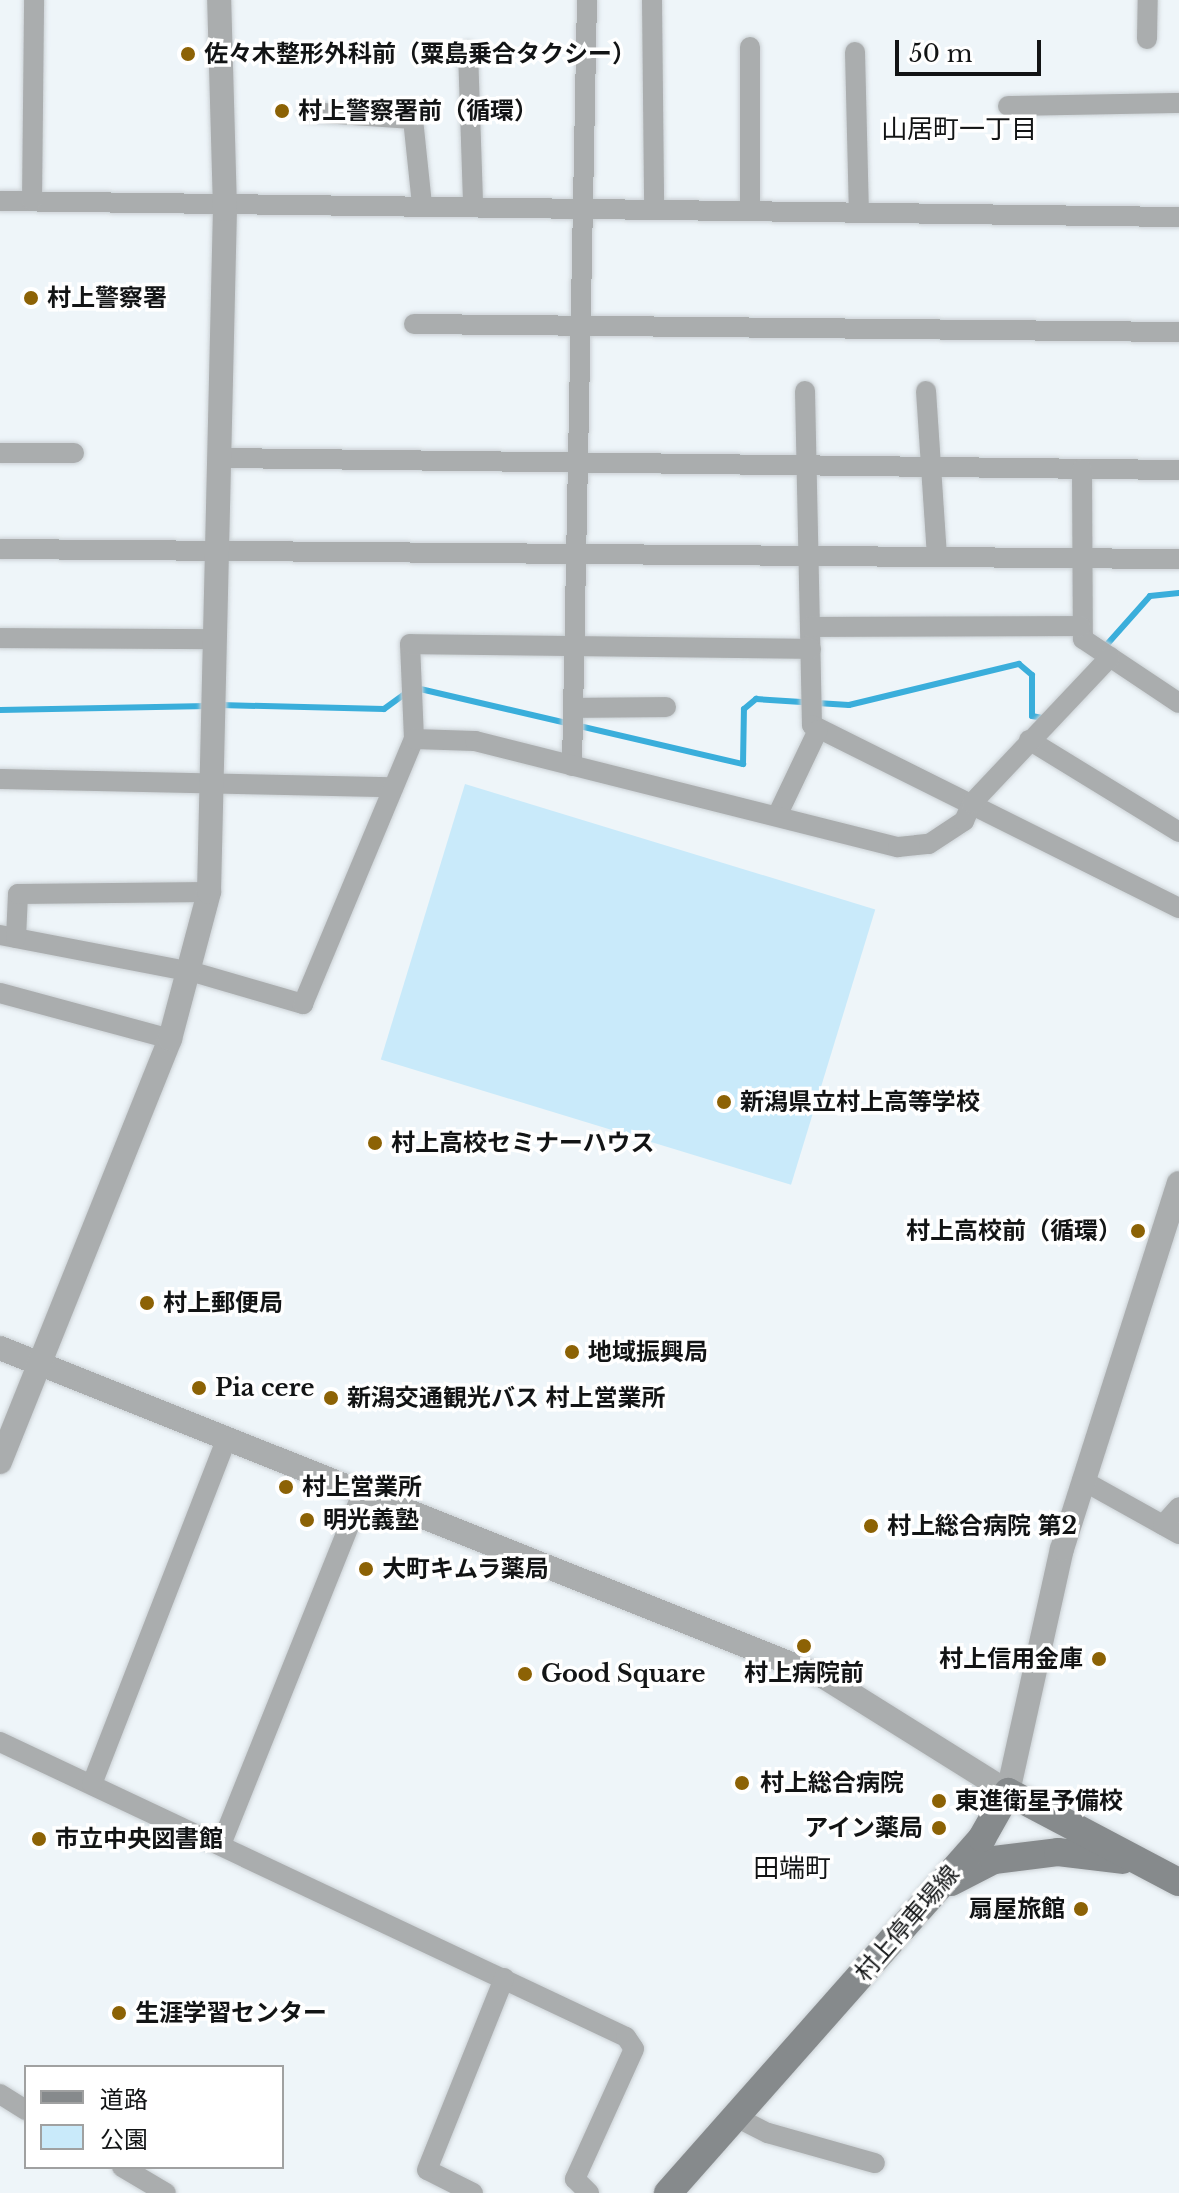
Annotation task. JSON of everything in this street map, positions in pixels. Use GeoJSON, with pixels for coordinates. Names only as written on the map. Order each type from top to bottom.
{"type":"FeatureCollection","features":[{"type":"Feature","properties":{"kind":"main road"},"geometry":{"type":"LineString","coordinates":[[1008,1792],[1179,1882]]}},
{"type":"Feature","properties":{"kind":"main road","name":"村上停車場線"},"geometry":{"type":"LineString","coordinates":[[668,2193],[982,1838],[1008,1792]]}},
{"type":"Feature","properties":{"kind":"main road"},"geometry":{"type":"LineString","coordinates":[[935,1891],[994,1860],[1058,1852],[1140,1862]]}},
{"type":"Feature","properties":{"kind":"street"},"geometry":{"type":"LineString","coordinates":[[32,201],[34,0]]}},
{"type":"Feature","properties":{"kind":"street"},"geometry":{"type":"LineString","coordinates":[[0,1462],[170,1039],[193,972],[209,892],[216,779],[215,639],[220,553],[225,209],[219,0]]}},
{"type":"Feature","properties":{"kind":"street"},"geometry":{"type":"LineString","coordinates":[[572,766],[587,0]]}},
{"type":"Feature","properties":{"kind":"street"},"geometry":{"type":"LineString","coordinates":[[652,0],[654,208]]}},
{"type":"Feature","properties":{"kind":"street"},"geometry":{"type":"LineString","coordinates":[[1147,39],[1148,0]]}},
{"type":"Feature","properties":{"kind":"street"},"geometry":{"type":"LineString","coordinates":[[750,47],[750,209]]}},
{"type":"Feature","properties":{"kind":"street"},"geometry":{"type":"LineString","coordinates":[[468,51],[473,205]]}},
{"type":"Feature","properties":{"kind":"street"},"geometry":{"type":"LineString","coordinates":[[855,52],[859,211]]}},
{"type":"Feature","properties":{"kind":"street"},"geometry":{"type":"LineString","coordinates":[[1008,106],[1179,103]]}},
{"type":"Feature","properties":{"kind":"street"},"geometry":{"type":"LineString","coordinates":[[308,112],[413,119],[422,204]]}},
{"type":"Feature","properties":{"kind":"street"},"geometry":{"type":"LineString","coordinates":[[0,201],[225,209],[422,204],[1179,217]]}},
{"type":"Feature","properties":{"kind":"street"},"geometry":{"type":"LineString","coordinates":[[414,324],[1179,332]]}},
{"type":"Feature","properties":{"kind":"street"},"geometry":{"type":"LineString","coordinates":[[805,391],[812,725],[1179,908]]}},
{"type":"Feature","properties":{"kind":"street"},"geometry":{"type":"LineString","coordinates":[[926,391],[937,557]]}},
{"type":"Feature","properties":{"kind":"street"},"geometry":{"type":"LineString","coordinates":[[0,453],[74,453]]}},
{"type":"Feature","properties":{"kind":"street"},"geometry":{"type":"LineString","coordinates":[[222,458],[1179,470]]}},
{"type":"Feature","properties":{"kind":"street"},"geometry":{"type":"LineString","coordinates":[[1082,469],[1088,558],[1081,626],[1083,639],[1179,703]]}},
{"type":"Feature","properties":{"kind":"street"},"geometry":{"type":"LineString","coordinates":[[0,549],[1179,559]]}},
{"type":"Feature","properties":{"kind":"street"},"geometry":{"type":"LineString","coordinates":[[810,627],[1081,626]]}},
{"type":"Feature","properties":{"kind":"street"},"geometry":{"type":"LineString","coordinates":[[0,638],[215,639]]}},
{"type":"Feature","properties":{"kind":"street"},"geometry":{"type":"LineString","coordinates":[[209,892],[18,894],[8,937],[193,972],[303,1004],[414,739],[410,644],[575,641],[811,649]]}},
{"type":"Feature","properties":{"kind":"street"},"geometry":{"type":"LineString","coordinates":[[414,739],[475,741],[898,847],[929,844],[952,832],[972,803],[1110,657]]}},
{"type":"Feature","properties":{"kind":"street"},"geometry":{"type":"LineString","coordinates":[[573,708],[666,707]]}},
{"type":"Feature","properties":{"kind":"street"},"geometry":{"type":"LineString","coordinates":[[777,816],[818,730]]}},
{"type":"Feature","properties":{"kind":"street"},"geometry":{"type":"LineString","coordinates":[[1029,740],[1179,832]]}},
{"type":"Feature","properties":{"kind":"street"},"geometry":{"type":"LineString","coordinates":[[0,779],[216,779],[393,787]]}},
{"type":"Feature","properties":{"kind":"street"},"geometry":{"type":"LineString","coordinates":[[0,993],[170,1039]]}},
{"type":"Feature","properties":{"kind":"street"},"geometry":{"type":"LineString","coordinates":[[0,1348],[824,1677],[1008,1792],[1082,1480],[1179,1183]]}},
{"type":"Feature","properties":{"kind":"street"},"geometry":{"type":"LineString","coordinates":[[92,1784],[227,1437]]}},
{"type":"Feature","properties":{"kind":"street"},"geometry":{"type":"LineString","coordinates":[[1082,1480],[1171,1529],[1179,1507]]}},
{"type":"Feature","properties":{"kind":"street"},"geometry":{"type":"LineString","coordinates":[[222,1842],[363,1491]]}},
{"type":"Feature","properties":{"kind":"street"},"geometry":{"type":"LineString","coordinates":[[0,1742],[222,1842],[626,2037],[634,2049],[575,2179],[589,2193]]}},
{"type":"Feature","properties":{"kind":"street"},"geometry":{"type":"LineString","coordinates":[[473,2193],[427,2170],[504,1978]]}},
{"type":"Feature","properties":{"kind":"street"},"geometry":{"type":"LineString","coordinates":[[0,2094],[24,2109]]}},
{"type":"Feature","properties":{"kind":"street"},"geometry":{"type":"LineString","coordinates":[[736,2117],[768,2133],[875,2163]]}},
{"type":"Feature","properties":{"kind":"street"},"geometry":{"type":"LineString","coordinates":[[125,2169],[166,2193]]}},
{"type":"Feature","properties":{"kind":"green space"},"geometry":{"type":"Polygon","coordinates":[[[465,784],[875,909],[791,1185],[381,1059],[465,784]]]}},
{"type":"Feature","properties":{"kind":"waterway"},"geometry":{"type":"LineString","coordinates":[[1102,650],[1150,596],[1179,593]]}},
{"type":"Feature","properties":{"kind":"waterway"},"geometry":{"type":"LineString","coordinates":[[416,688],[743,764],[744,709],[756,699],[849,705],[1019,664],[1032,675],[1032,716],[1042,718]]}},
{"type":"Feature","properties":{"kind":"waterway"},"geometry":{"type":"LineString","coordinates":[[220,705],[384,709],[406,693]]}},
{"type":"Feature","properties":{"kind":"waterway"},"geometry":{"type":"LineString","coordinates":[[0,710],[208,706]]}},
{"type":"Feature","properties":{"kind":"place","name":"佐々木整形外科前（粟島乗合タクシー）"},"geometry":{"type":"Point","coordinates":[188,54]}},
{"type":"Feature","properties":{"kind":"place","name":"村上警察署前（循環）"},"geometry":{"type":"Point","coordinates":[282,111]}},
{"type":"Feature","properties":{"kind":"place","name":"村上警察署"},"geometry":{"type":"Point","coordinates":[31,298]}},
{"type":"Feature","properties":{"kind":"place","name":"新潟県立村上高等学校"},"geometry":{"type":"Point","coordinates":[724,1102]}},
{"type":"Feature","properties":{"kind":"place","name":"村上高校セミナーハウス"},"geometry":{"type":"Point","coordinates":[375,1143]}},
{"type":"Feature","properties":{"kind":"place","name":"村上高校前（循環）"},"geometry":{"type":"Point","coordinates":[1138,1231]}},
{"type":"Feature","properties":{"kind":"place","name":"村上郵便局"},"geometry":{"type":"Point","coordinates":[147,1303]}},
{"type":"Feature","properties":{"kind":"place","name":"地域振興局"},"geometry":{"type":"Point","coordinates":[572,1352]}},
{"type":"Feature","properties":{"kind":"place","name":"Pia cere"},"geometry":{"type":"Point","coordinates":[199,1388]}},
{"type":"Feature","properties":{"kind":"place","name":"新潟交通観光バス 村上営業所"},"geometry":{"type":"Point","coordinates":[331,1398]}},
{"type":"Feature","properties":{"kind":"place","name":"村上営業所"},"geometry":{"type":"Point","coordinates":[286,1487]}},
{"type":"Feature","properties":{"kind":"place","name":"明光義塾"},"geometry":{"type":"Point","coordinates":[307,1520]}},
{"type":"Feature","properties":{"kind":"place","name":"村上総合病院 第2"},"geometry":{"type":"Point","coordinates":[871,1526]}},
{"type":"Feature","properties":{"kind":"place","name":"大町キムラ薬局"},"geometry":{"type":"Point","coordinates":[366,1569]}},
{"type":"Feature","properties":{"kind":"place","name":"村上病院前"},"geometry":{"type":"Point","coordinates":[804,1646]}},
{"type":"Feature","properties":{"kind":"place","name":"村上信用金庫"},"geometry":{"type":"Point","coordinates":[1099,1659]}},
{"type":"Feature","properties":{"kind":"place","name":"Good Square"},"geometry":{"type":"Point","coordinates":[525,1674]}},
{"type":"Feature","properties":{"kind":"place","name":"村上総合病院"},"geometry":{"type":"Point","coordinates":[742,1783]}},
{"type":"Feature","properties":{"kind":"place","name":"東進衛星予備校"},"geometry":{"type":"Point","coordinates":[939,1801]}},
{"type":"Feature","properties":{"kind":"place","name":"アイン薬局"},"geometry":{"type":"Point","coordinates":[939,1828]}},
{"type":"Feature","properties":{"kind":"place","name":"市立中央図書館"},"geometry":{"type":"Point","coordinates":[39,1839]}},
{"type":"Feature","properties":{"kind":"place","name":"扇屋旅館"},"geometry":{"type":"Point","coordinates":[1081,1909]}},
{"type":"Feature","properties":{"kind":"place","name":"生涯学習センター"},"geometry":{"type":"Point","coordinates":[119,2013]}},
{"type":"Feature","properties":{"kind":"district","name":"山居町一丁目"},"geometry":{"type":"Point","coordinates":[959,130]}},
{"type":"Feature","properties":{"kind":"district","name":"田端町"},"geometry":{"type":"Point","coordinates":[792,1869]}}]}
